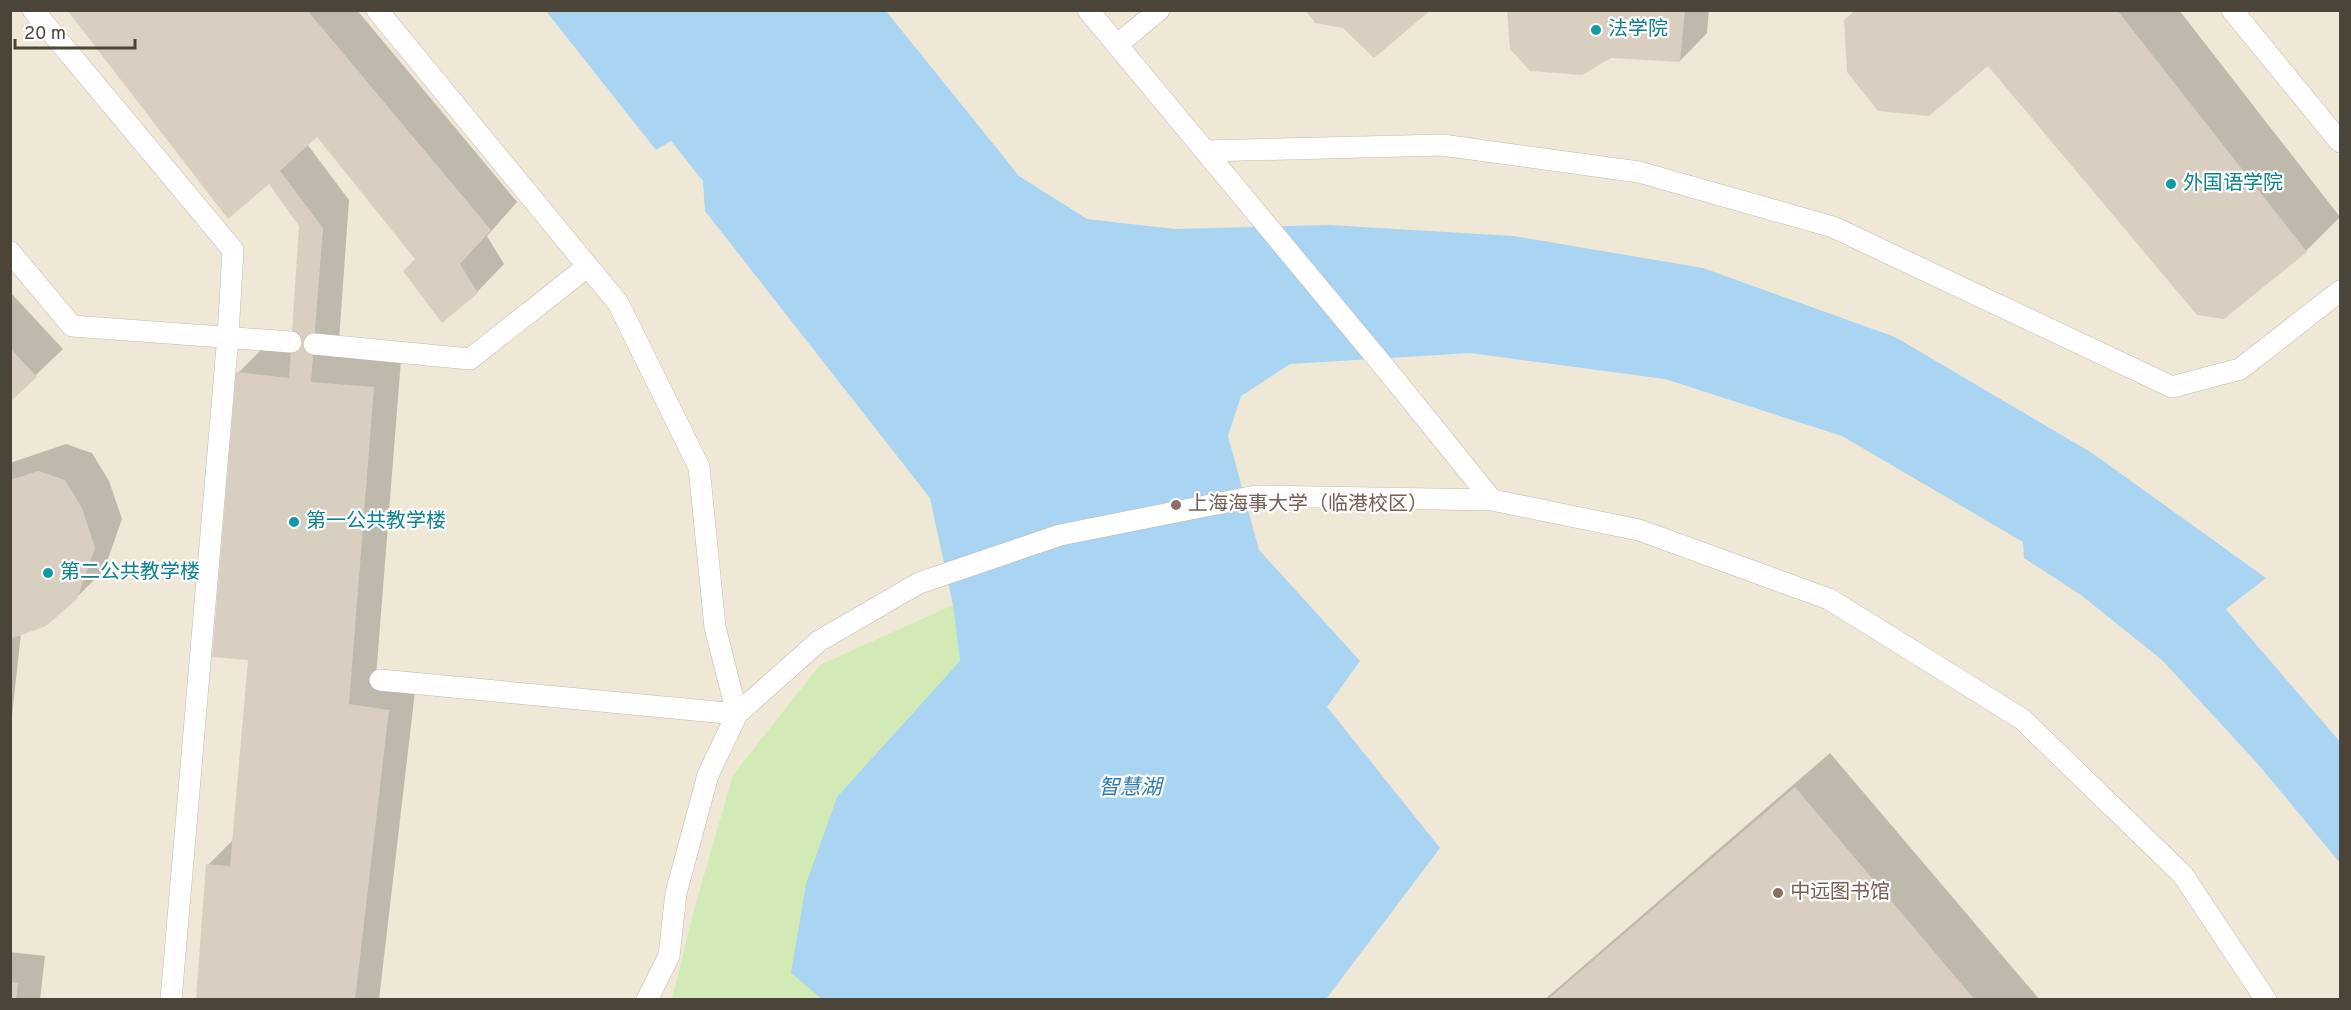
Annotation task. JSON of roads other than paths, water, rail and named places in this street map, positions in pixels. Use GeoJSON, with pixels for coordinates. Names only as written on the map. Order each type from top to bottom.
{"type":"FeatureCollection","features":[{"type":"Feature","properties":{"kind":"lane"},"geometry":{"type":"LineString","coordinates":[[33,10],[233,250],[228,336],[171,999]]}},
{"type":"Feature","properties":{"kind":"lane"},"geometry":{"type":"LineString","coordinates":[[376,10],[618,303],[699,467],[715,627],[736,714]]}},
{"type":"Feature","properties":{"kind":"lane"},"geometry":{"type":"LineString","coordinates":[[1088,10],[1492,500]]}},
{"type":"Feature","properties":{"kind":"lane"},"geometry":{"type":"LineString","coordinates":[[1117,45],[1159,10]]}},
{"type":"Feature","properties":{"kind":"lane"},"geometry":{"type":"LineString","coordinates":[[2232,10],[2340,142]]}},
{"type":"Feature","properties":{"kind":"lane"},"geometry":{"type":"LineString","coordinates":[[1206,151],[1442,145],[1639,172],[1833,227],[2172,387],[2240,369],[2340,291]]}},
{"type":"Feature","properties":{"kind":"lane"},"geometry":{"type":"LineString","coordinates":[[10,252],[72,326],[291,342]]}},
{"type":"Feature","properties":{"kind":"lane"},"geometry":{"type":"LineString","coordinates":[[314,344],[470,359],[588,267]]}},
{"type":"Feature","properties":{"kind":"lane"},"geometry":{"type":"LineString","coordinates":[[647,999],[669,956],[676,893],[708,775],[736,714],[819,641],[919,583],[1060,535],[1256,496],[1492,500],[1639,530],[1829,599],[2022,718],[2183,875],[2266,999]]}},
{"type":"Feature","properties":{"kind":"lane"},"geometry":{"type":"LineString","coordinates":[[380,680],[736,714]]}},
{"type":"Feature","properties":{"kind":"water","name":"智慧湖"},"geometry":{"type":"Polygon","coordinates":[[[546,11],[886,11],[1019,176],[1087,219],[1175,229],[1329,225],[1513,236],[1703,268],[1895,337],[2092,453],[2266,578],[2209,622],[2340,774],[2340,863],[2257,763],[2162,660],[2081,595],[2024,558],[2023,542],[1842,436],[1665,379],[1470,353],[1290,364],[1241,396],[1228,436],[1259,550],[1360,661],[1327,707],[1440,848],[1326,999],[822,999],[791,973],[806,884],[837,797],[960,661],[953,605],[930,498],[705,211],[703,181],[671,141],[656,150],[546,11]]]}},
{"type":"Feature","properties":{"kind":"waterway"},"geometry":{"type":"LineString","coordinates":[[2209,622],[2340,774]]}},
{"type":"Feature","properties":{"kind":"place","name":"法学院"},"geometry":{"type":"Point","coordinates":[1596,30]}},
{"type":"Feature","properties":{"kind":"place","name":"外国语学院"},"geometry":{"type":"Point","coordinates":[2171,184]}},
{"type":"Feature","properties":{"kind":"place","name":"上海海事大学（临港校区）"},"geometry":{"type":"Point","coordinates":[1176,505]}},
{"type":"Feature","properties":{"kind":"place","name":"第一公共教学楼"},"geometry":{"type":"Point","coordinates":[294,522]}},
{"type":"Feature","properties":{"kind":"place","name":"第二公共教学楼"},"geometry":{"type":"Point","coordinates":[48,573]}},
{"type":"Feature","properties":{"kind":"place","name":"中远图书馆"},"geometry":{"type":"Point","coordinates":[1778,893]}}]}
